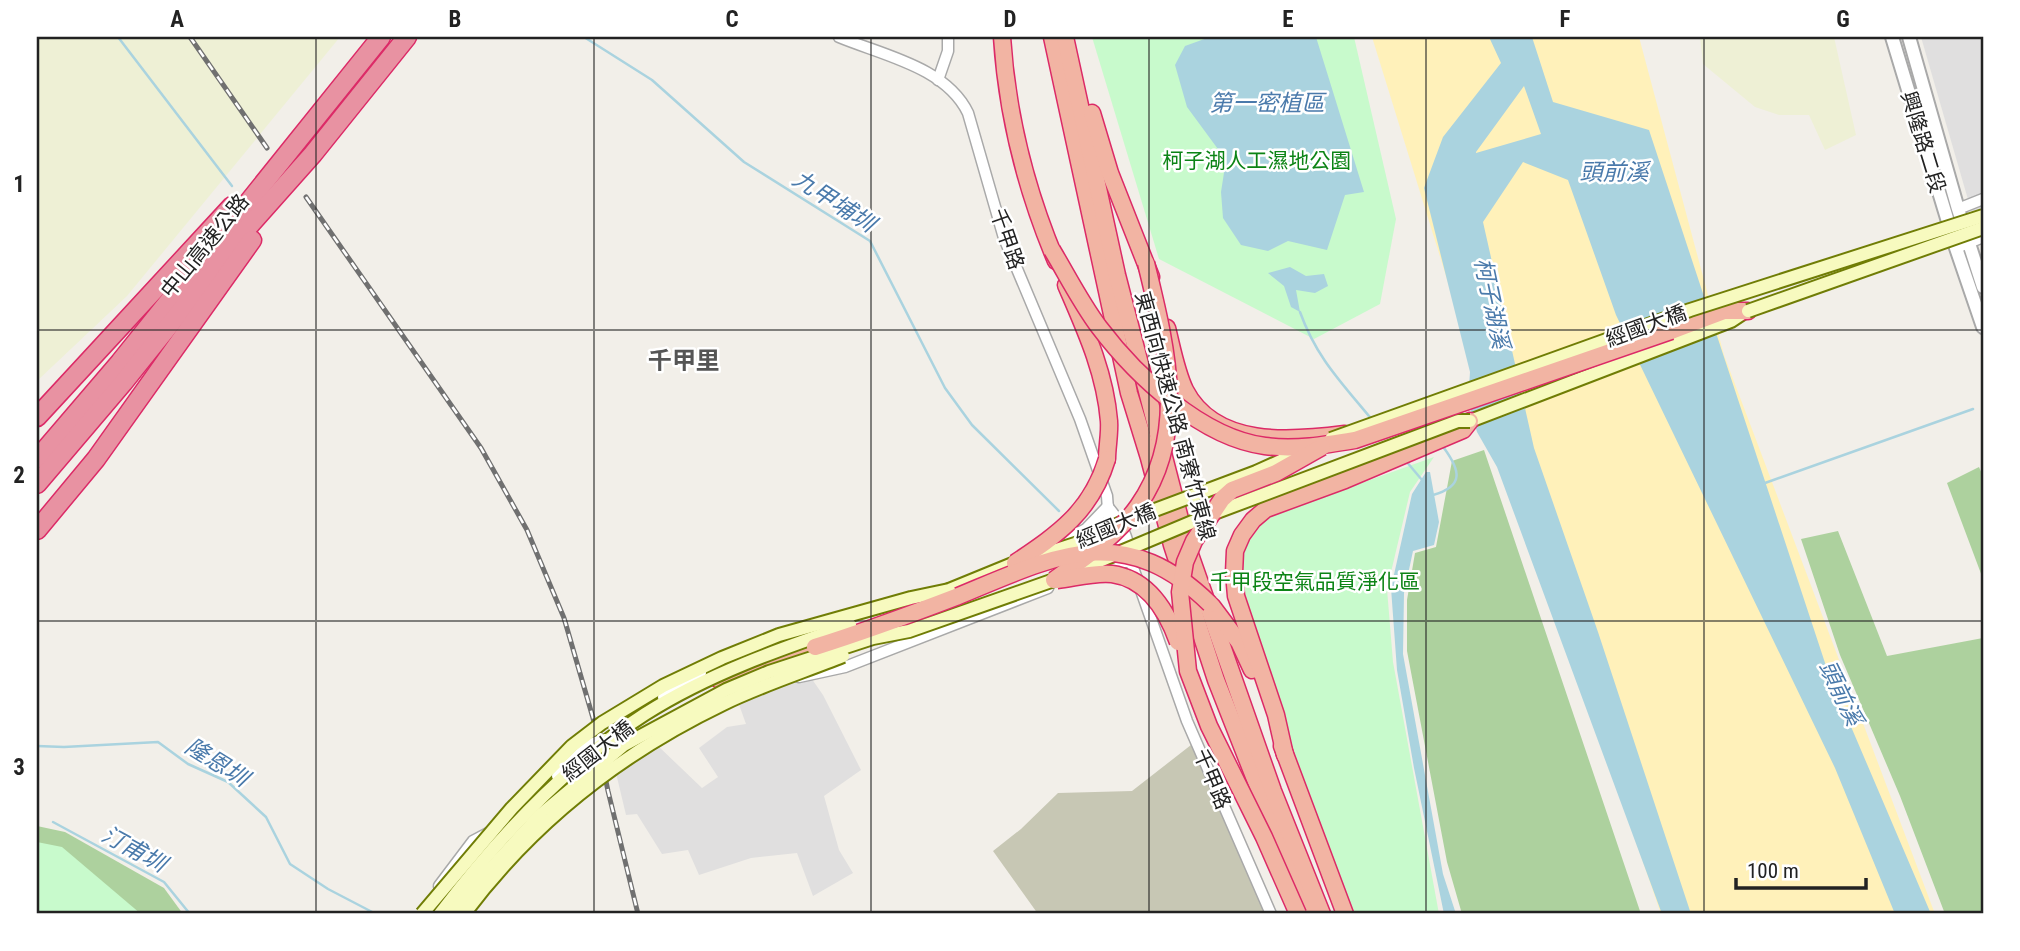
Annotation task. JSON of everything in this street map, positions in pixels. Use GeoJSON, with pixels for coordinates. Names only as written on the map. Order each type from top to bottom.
{"type":"FeatureCollection","features":[{"type":"Feature","properties":{"kind":"highway","name":"中山高速公路"},"geometry":{"type":"LineString","coordinates":[[37,458],[163,309],[381,37]]}},
{"type":"Feature","properties":{"kind":"highway","name":"中山高速公路"},"geometry":{"type":"LineString","coordinates":[[37,484],[123,383],[249,226],[313,154],[407,37]]}},
{"type":"Feature","properties":{"kind":"highway"},"geometry":{"type":"LineString","coordinates":[[1002,37],[1007,87],[1019,148],[1040,220],[1099,367],[1109,423],[1107,459],[1102,476],[1079,514],[1060,532],[1015,563]]}},
{"type":"Feature","properties":{"kind":"highway"},"geometry":{"type":"LineString","coordinates":[[1062,41],[1146,263],[1185,389],[1194,403],[1224,428],[1247,435],[1301,440],[1345,433]]}},
{"type":"Feature","properties":{"kind":"highway","name":"東西向快速公路 南寮竹東線"},"geometry":{"type":"LineString","coordinates":[[1062,41],[1117,275],[1187,546],[1291,855],[1308,914]]}},
{"type":"Feature","properties":{"kind":"highway"},"geometry":{"type":"LineString","coordinates":[[37,417],[338,89]]}},
{"type":"Feature","properties":{"kind":"highway"},"geometry":{"type":"LineString","coordinates":[[38,527],[96,459],[313,154]]}},
{"type":"Feature","properties":{"kind":"highway"},"geometry":{"type":"LineString","coordinates":[[1052,250],[1099,327],[1139,373],[1178,406],[1220,433],[1264,446],[1309,447],[1355,440],[1724,311],[1748,311]]}},
{"type":"Feature","properties":{"kind":"highway"},"geometry":{"type":"LineString","coordinates":[[1054,580],[1101,545],[1138,507],[1156,473],[1165,446],[1170,414],[1166,358],[1161,324],[1146,263]]}},
{"type":"Feature","properties":{"kind":"highway"},"geometry":{"type":"LineString","coordinates":[[1285,755],[1276,715],[1236,596],[1235,551],[1242,535],[1266,509],[1345,480],[1463,430],[1471,421]]}},
{"type":"Feature","properties":{"kind":"highway"},"geometry":{"type":"LineString","coordinates":[[1188,671],[1180,592],[1182,577],[1189,551],[1209,515],[1232,490],[1276,473],[1345,433]]}},
{"type":"Feature","properties":{"kind":"highway"},"geometry":{"type":"LineString","coordinates":[[704,683],[873,629],[1046,560],[1099,551],[1129,554],[1176,574],[1194,588],[1225,621],[1251,666],[1345,914]]}},
{"type":"Feature","properties":{"kind":"highway"},"geometry":{"type":"LineString","coordinates":[[1054,580],[1112,574],[1130,580],[1148,591],[1161,605],[1172,623],[1209,726],[1264,837],[1298,914]]}},
{"type":"Feature","properties":{"kind":"highway","name":"東西向快速公路 南寮竹東線"},"geometry":{"type":"LineString","coordinates":[[1291,855],[1322,914]]}},
{"type":"Feature","properties":{"kind":"main road","name":"經國大橋"},"geometry":{"type":"LineString","coordinates":[[440,914],[469,875],[508,832],[564,777],[613,737],[646,713],[772,652],[949,590],[1015,563],[1081,542],[1123,522],[1256,472],[1345,433],[1690,310],[1983,216]]}},
{"type":"Feature","properties":{"kind":"main road","name":"經國大橋"},"geometry":{"type":"LineString","coordinates":[[452,914],[539,816],[624,745],[726,690],[873,638],[909,631],[1054,580],[1209,515],[1458,421],[1471,421],[1731,321],[1748,311],[1983,226]]}},
{"type":"Feature","properties":{"kind":"main road"},"geometry":{"type":"LineString","coordinates":[[420,914],[512,808],[572,746],[602,723],[663,686],[779,635],[949,590]]}},
{"type":"Feature","properties":{"kind":"main road"},"geometry":{"type":"LineString","coordinates":[[464,914],[540,827],[627,758],[741,696],[909,631]]}},
{"type":"Feature","properties":{"kind":"street","name":"千甲路"},"geometry":{"type":"LineString","coordinates":[[839,37],[918,69],[938,80],[957,94],[968,113],[1004,238],[1080,419],[1107,496],[1108,506],[1118,519],[1130,546],[1131,562],[1187,721],[1271,914]]}},
{"type":"Feature","properties":{"kind":"street"},"geometry":{"type":"LineString","coordinates":[[938,80],[948,51],[948,37]]}},
{"type":"Feature","properties":{"kind":"street","name":"興隆路二段"},"geometry":{"type":"LineString","coordinates":[[1892,37],[1956,248],[1983,327]]}},
{"type":"Feature","properties":{"kind":"street","name":"興隆路二段"},"geometry":{"type":"LineString","coordinates":[[1909,37],[1983,287]]}},
{"type":"Feature","properties":{"kind":"street"},"geometry":{"type":"LineString","coordinates":[[1958,209],[1978,201],[1983,226]]}},
{"type":"Feature","properties":{"kind":"street"},"geometry":{"type":"LineString","coordinates":[[1956,248],[1983,237]]}},
{"type":"Feature","properties":{"kind":"street"},"geometry":{"type":"LineString","coordinates":[[1108,506],[1086,529],[987,580],[920,605],[878,606],[806,621],[678,673],[625,704],[621,713],[634,737],[652,740],[687,727],[728,704],[769,688],[853,663],[1086,572],[1115,562],[1131,562]]}},
{"type":"Feature","properties":{"kind":"street"},"geometry":{"type":"LineString","coordinates":[[1069,538],[1067,549],[1075,567],[1086,572]]}},
{"type":"Feature","properties":{"kind":"street"},"geometry":{"type":"LineString","coordinates":[[878,606],[889,622],[890,648]]}},
{"type":"Feature","properties":{"kind":"street"},"geometry":{"type":"LineString","coordinates":[[602,723],[629,718],[701,674],[766,648],[819,631],[846,612]]}},
{"type":"Feature","properties":{"kind":"street"},"geometry":{"type":"LineString","coordinates":[[846,612],[865,658]]}},
{"type":"Feature","properties":{"kind":"street"},"geometry":{"type":"LineString","coordinates":[[627,758],[643,742],[724,698],[793,670],[826,660],[853,663]]}},
{"type":"Feature","properties":{"kind":"street"},"geometry":{"type":"LineString","coordinates":[[572,746],[613,737]]}},
{"type":"Feature","properties":{"kind":"street"},"geometry":{"type":"LineString","coordinates":[[432,914],[488,845],[589,744]]}},
{"type":"Feature","properties":{"kind":"street"},"geometry":{"type":"LineString","coordinates":[[457,914],[520,841],[540,827]]}},
{"type":"Feature","properties":{"kind":"street"},"geometry":{"type":"LineString","coordinates":[[420,914],[473,841],[488,832],[536,838],[470,914]]}},
{"type":"Feature","properties":{"kind":"street"},"geometry":{"type":"LineString","coordinates":[[473,841],[497,852],[523,852]]}},
{"type":"Feature","properties":{"kind":"shaded area"},"geometry":{"type":"Polygon","coordinates":[[[37,37],[340,37],[127,296],[37,381],[37,37]]]}},
{"type":"Feature","properties":{"kind":"shaded area"},"geometry":{"type":"Polygon","coordinates":[[[1700,37],[1834,37],[1856,135],[1825,150],[1809,115],[1779,115],[1755,107],[1703,64],[1700,37]]]}},
{"type":"Feature","properties":{"kind":"shaded area"},"geometry":{"type":"Polygon","coordinates":[[[1921,37],[1983,37],[1983,245],[1967,196],[1921,37]]]}},
{"type":"Feature","properties":{"kind":"shaded area"},"geometry":{"type":"Polygon","coordinates":[[[807,672],[823,695],[861,770],[824,796],[839,850],[853,873],[813,896],[797,853],[751,858],[699,875],[688,850],[662,854],[637,814],[626,815],[616,773],[656,744],[702,788],[718,777],[699,748],[727,727],[746,724],[737,699],[807,672]]]}},
{"type":"Feature","properties":{"kind":"shaded area"},"geometry":{"type":"Polygon","coordinates":[[[1191,745],[1269,914],[1038,914],[993,851],[1021,829],[1058,793],[1132,791],[1191,745]]]}},
{"type":"Feature","properties":{"kind":"green space","name":"柯子湖人工濕地公園"},"geometry":{"type":"Polygon","coordinates":[[[1092,37],[1354,37],[1396,219],[1380,304],[1314,339],[1159,259],[1092,37]]]}},
{"type":"Feature","properties":{"kind":"green space"},"geometry":{"type":"Polygon","coordinates":[[[1484,450],[1641,914],[1462,914],[1447,862],[1407,651],[1407,600],[1415,553],[1436,547],[1452,461],[1484,450]]]}},
{"type":"Feature","properties":{"kind":"green space","name":"千甲段空氣品質淨化區"},"geometry":{"type":"Polygon","coordinates":[[[1434,457],[1410,492],[1387,589],[1393,662],[1439,914],[1352,914],[1289,756],[1241,601],[1243,549],[1267,517],[1434,457]]]}},
{"type":"Feature","properties":{"kind":"green space"},"geometry":{"type":"Polygon","coordinates":[[[1979,467],[1983,476],[1983,579],[1947,483],[1979,467]]]}},
{"type":"Feature","properties":{"kind":"green space"},"geometry":{"type":"Polygon","coordinates":[[[1838,531],[1887,656],[1983,638],[1983,914],[1945,914],[1900,796],[1840,655],[1801,539],[1838,531]]]}},
{"type":"Feature","properties":{"kind":"green space"},"geometry":{"type":"Polygon","coordinates":[[[37,826],[65,832],[164,888],[183,914],[37,914],[37,826]]]}},
{"type":"Feature","properties":{"kind":"green space"},"geometry":{"type":"Polygon","coordinates":[[[37,842],[62,847],[141,914],[37,914],[37,842]]]}},
{"type":"Feature","properties":{"kind":"sand"},"geometry":{"type":"Polygon","coordinates":[[[1372,37],[1639,37],[1724,355],[1935,914],[1661,914],[1494,431],[1372,37]]]}},
{"type":"Feature","properties":{"kind":"water","name":"第一密植區"},"geometry":{"type":"Polygon","coordinates":[[[1210,37],[1316,37],[1364,192],[1345,195],[1327,250],[1288,241],[1268,251],[1241,245],[1223,218],[1221,192],[1226,160],[1187,107],[1175,65],[1185,46],[1210,37]]]}},
{"type":"Feature","properties":{"kind":"water","name":"頭前溪"},"geometry":{"type":"Polygon","coordinates":[[[1489,37],[1532,37],[1553,102],[1649,130],[1829,675],[1931,914],[1895,914],[1835,768],[1616,315],[1568,180],[1523,162],[1483,222],[1534,448],[1691,914],[1662,914],[1497,467],[1477,432],[1468,401],[1470,372],[1424,188],[1443,137],[1501,63],[1489,37]],[[1524,86],[1476,153],[1541,134],[1524,86]]]}},
{"type":"Feature","properties":{"kind":"water"},"geometry":{"type":"Polygon","coordinates":[[[1290,267],[1306,276],[1324,274],[1328,286],[1315,293],[1296,290],[1300,312],[1291,307],[1284,286],[1268,273],[1290,267]]]}},
{"type":"Feature","properties":{"kind":"water"},"geometry":{"type":"Polygon","coordinates":[[[1426,472],[1430,472],[1439,522],[1434,545],[1413,551],[1404,593],[1403,654],[1443,874],[1456,914],[1444,914],[1414,768],[1397,670],[1391,588],[1412,494],[1426,472]]]}},
{"type":"Feature","properties":{"kind":"waterway"},"geometry":{"type":"LineString","coordinates":[[118,37],[232,186]]}},
{"type":"Feature","properties":{"kind":"waterway","name":"九甲埔圳"},"geometry":{"type":"LineString","coordinates":[[584,37],[652,80],[744,162],[870,241],[945,388],[972,425],[1059,511]]}},
{"type":"Feature","properties":{"kind":"waterway"},"geometry":{"type":"LineString","coordinates":[[1300,312],[1322,357],[1373,421]]}},
{"type":"Feature","properties":{"kind":"waterway"},"geometry":{"type":"LineString","coordinates":[[1765,483],[1973,409]]}},
{"type":"Feature","properties":{"kind":"waterway","name":"柯子湖溪"},"geometry":{"type":"LineString","coordinates":[[1433,495],[1455,482],[1456,470],[1444,448],[1446,443]]}},
{"type":"Feature","properties":{"kind":"waterway"},"geometry":{"type":"LineString","coordinates":[[1406,461],[1422,480]]}},
{"type":"Feature","properties":{"kind":"waterway","name":"隆恩圳"},"geometry":{"type":"LineString","coordinates":[[37,746],[158,742],[188,764],[228,782],[266,817],[290,864],[328,889],[376,914]]}},
{"type":"Feature","properties":{"kind":"waterway","name":"汀甫圳"},"geometry":{"type":"LineString","coordinates":[[53,822],[164,882],[190,914]]}},
{"type":"Feature","properties":{"kind":"railway"},"geometry":{"type":"LineString","coordinates":[[190,37],[267,148]]}},
{"type":"Feature","properties":{"kind":"railway"},"geometry":{"type":"LineString","coordinates":[[306,197],[481,448],[527,530],[564,618],[593,718],[638,914]]}},
{"type":"Feature","properties":{"kind":"district","name":"千甲里"},"geometry":{"type":"Point","coordinates":[684,361]}}]}
